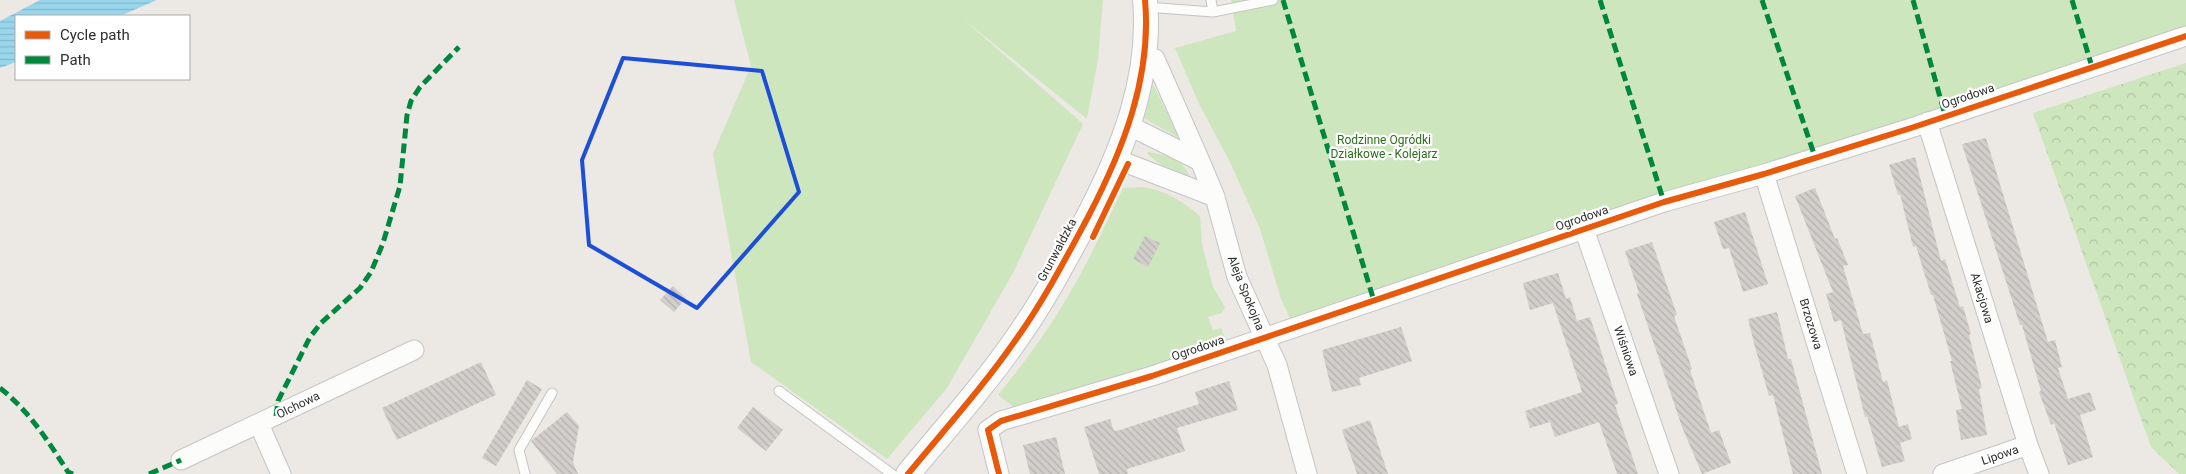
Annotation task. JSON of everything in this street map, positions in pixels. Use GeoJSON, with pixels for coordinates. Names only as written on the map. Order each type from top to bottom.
{"type":"FeatureCollection","features":[{"type":"Feature","properties":{"kind":"street","name":"Grunwaldzka"},"geometry":{"type":"LineString","coordinates":[[908,474],[986,380],[1018,337],[1053,282],[1111,173],[1141,80],[1144,56],[1145,4]]}},
{"type":"Feature","properties":{"kind":"street","name":"Ogrodowa"},"geometry":{"type":"LineString","coordinates":[[999,474],[988,430],[1001,421],[1152,376],[1664,202],[1764,174],[2186,36]]}},
{"type":"Feature","properties":{"kind":"street","name":"Aleja Spokojna"},"geometry":{"type":"LineString","coordinates":[[1144,56],[1155,59],[1215,197],[1237,276],[1277,366],[1307,474]]}},
{"type":"Feature","properties":{"kind":"street","name":"Akacjowa"},"geometry":{"type":"LineString","coordinates":[[1927,122],[2028,445],[2039,474]]}},
{"type":"Feature","properties":{"kind":"street"},"geometry":{"type":"LineString","coordinates":[[1128,125],[1200,160]]}},
{"type":"Feature","properties":{"kind":"street"},"geometry":{"type":"LineString","coordinates":[[1116,159],[1215,197]]}},
{"type":"Feature","properties":{"kind":"street","name":"Brzozowa"},"geometry":{"type":"LineString","coordinates":[[1764,174],[1858,474]]}},
{"type":"Feature","properties":{"kind":"street","name":"Wiśniowa"},"geometry":{"type":"LineString","coordinates":[[1584,229],[1668,474]]}},
{"type":"Feature","properties":{"kind":"street","name":"Olchowa"},"geometry":{"type":"LineString","coordinates":[[181,460],[414,350]]}},
{"type":"Feature","properties":{"kind":"street"},"geometry":{"type":"LineString","coordinates":[[259,424],[281,474]]}},
{"type":"Feature","properties":{"kind":"street","name":"Lipowa"},"geometry":{"type":"LineString","coordinates":[[1943,474],[2028,445]]}},
{"type":"Feature","properties":{"kind":"lane"},"geometry":{"type":"LineString","coordinates":[[1211,0],[1212,12]]}},
{"type":"Feature","properties":{"kind":"lane"},"geometry":{"type":"LineString","coordinates":[[1145,4],[1212,12],[1273,0]]}},
{"type":"Feature","properties":{"kind":"lane"},"geometry":{"type":"LineString","coordinates":[[779,390],[892,474]]}},
{"type":"Feature","properties":{"kind":"lane"},"geometry":{"type":"LineString","coordinates":[[525,474],[519,450],[552,393]]}},
{"type":"Feature","properties":{"kind":"highlighted area"},"geometry":{"type":"Polygon","coordinates":[[[623,58],[762,71],[799,192],[697,308],[589,245],[582,160],[623,58]]]}},
{"type":"Feature","properties":{"kind":"green space"},"geometry":{"type":"Polygon","coordinates":[[[734,0],[1103,0],[1098,59],[1087,119],[962,18],[1083,124],[1013,273],[947,388],[887,459],[751,362],[713,154],[751,66],[734,0]]]}},
{"type":"Feature","properties":{"kind":"green space","name":"Rodzinne Ogródki Działkowe - Kolejarz"},"geometry":{"type":"Polygon","coordinates":[[[1231,0],[2186,0],[2186,43],[1291,321],[1281,299],[1260,229],[1229,160],[1199,104],[1175,48],[1236,31],[1231,0]]]}},
{"type":"Feature","properties":{"kind":"green space"},"geometry":{"type":"Polygon","coordinates":[[[2186,63],[2186,474],[2179,474],[2151,447],[2033,113],[2186,63]]]}},
{"type":"Feature","properties":{"kind":"green space"},"geometry":{"type":"Polygon","coordinates":[[[1150,84],[1154,86],[1179,138],[1144,118],[1143,115],[1150,84]]]}},
{"type":"Feature","properties":{"kind":"green space"},"geometry":{"type":"Polygon","coordinates":[[[1147,153],[1173,159],[1187,170],[1190,176],[1161,165],[1151,158],[1147,153]]]}},
{"type":"Feature","properties":{"kind":"green space"},"geometry":{"type":"Polygon","coordinates":[[[1143,187],[1174,197],[1200,216],[1202,244],[1213,287],[1225,307],[1222,313],[1208,317],[1213,330],[1221,328],[1227,343],[1071,395],[1016,409],[998,395],[1038,343],[1068,296],[1123,188],[1143,187]]]}},
{"type":"Feature","properties":{"kind":"water"},"geometry":{"type":"Polygon","coordinates":[[[40,0],[157,0],[122,15],[15,15],[15,62],[0,68],[0,21],[40,0]]]}},
{"type":"Feature","properties":{"kind":"building"},"geometry":{"type":"Polygon","coordinates":[[[1986,138],[2048,342],[2055,340],[2062,367],[2058,368],[2068,399],[2090,392],[2096,410],[2080,415],[2093,457],[2068,465],[2054,423],[2051,425],[2039,392],[2041,391],[2022,325],[2020,325],[1962,144],[1986,138]]]}},
{"type":"Feature","properties":{"kind":"building"},"geometry":{"type":"Polygon","coordinates":[[[1915,157],[1941,261],[1945,259],[1960,307],[1963,306],[1971,334],[1969,335],[1982,388],[1979,389],[1987,435],[1961,440],[1956,410],[1962,409],[1950,361],[1952,361],[1933,295],[1931,295],[1916,246],[1913,247],[1900,194],[1898,195],[1889,165],[1915,157]]]}},
{"type":"Feature","properties":{"kind":"building"},"geometry":{"type":"Polygon","coordinates":[[[1815,188],[1835,239],[1837,238],[1848,265],[1843,266],[1863,334],[1870,333],[1883,382],[1887,380],[1899,427],[1908,424],[1912,439],[1900,443],[1905,461],[1882,467],[1867,416],[1865,417],[1841,320],[1834,322],[1826,294],[1833,292],[1795,196],[1815,188]]]}},
{"type":"Feature","properties":{"kind":"building"},"geometry":{"type":"Polygon","coordinates":[[[1745,212],[1768,284],[1743,292],[1729,248],[1723,249],[1714,222],[1745,212]]]}},
{"type":"Feature","properties":{"kind":"building"},"geometry":{"type":"Polygon","coordinates":[[[1145,236],[1160,243],[1148,267],[1133,259],[1145,236]]]}},
{"type":"Feature","properties":{"kind":"building"},"geometry":{"type":"Polygon","coordinates":[[[1652,242],[1677,315],[1674,316],[1711,433],[1719,430],[1731,463],[1702,474],[1682,427],[1637,294],[1639,293],[1625,251],[1652,242]]]}},
{"type":"Feature","properties":{"kind":"building"},"geometry":{"type":"Polygon","coordinates":[[[1558,273],[1566,299],[1570,297],[1577,321],[1590,317],[1618,404],[1615,405],[1638,474],[1617,474],[1599,422],[1555,437],[1550,422],[1530,428],[1525,411],[1582,392],[1553,303],[1530,310],[1523,283],[1558,273]]]}},
{"type":"Feature","properties":{"kind":"building"},"geometry":{"type":"Polygon","coordinates":[[[673,286],[686,298],[674,312],[660,300],[673,286]]]}},
{"type":"Feature","properties":{"kind":"building"},"geometry":{"type":"Polygon","coordinates":[[[1777,312],[1788,359],[1791,359],[1822,474],[1793,474],[1773,395],[1769,396],[1755,347],[1748,319],[1777,312]]]}},
{"type":"Feature","properties":{"kind":"building"},"geometry":{"type":"Polygon","coordinates":[[[1401,327],[1412,361],[1359,378],[1361,385],[1332,392],[1322,350],[1401,327]]]}},
{"type":"Feature","properties":{"kind":"building"},"geometry":{"type":"Polygon","coordinates":[[[481,362],[496,395],[397,440],[382,408],[481,362]]]}},
{"type":"Feature","properties":{"kind":"building"},"geometry":{"type":"Polygon","coordinates":[[[527,380],[542,389],[496,466],[482,458],[527,380]]]}},
{"type":"Feature","properties":{"kind":"building"},"geometry":{"type":"Polygon","coordinates":[[[1229,381],[1238,410],[1177,428],[1185,451],[1127,469],[1128,474],[1099,474],[1084,427],[1110,419],[1114,431],[1120,430],[1199,404],[1195,392],[1229,381]]]}},
{"type":"Feature","properties":{"kind":"building"},"geometry":{"type":"Polygon","coordinates":[[[753,407],[783,430],[766,451],[737,428],[753,407]]]}},
{"type":"Feature","properties":{"kind":"building"},"geometry":{"type":"Polygon","coordinates":[[[567,412],[579,426],[573,462],[578,474],[557,474],[531,441],[567,412]]]}},
{"type":"Feature","properties":{"kind":"building"},"geometry":{"type":"Polygon","coordinates":[[[1370,420],[1388,474],[1357,474],[1342,430],[1370,420]]]}},
{"type":"Feature","properties":{"kind":"building"},"geometry":{"type":"Polygon","coordinates":[[[1056,437],[1065,474],[1030,474],[1023,445],[1056,437]]]}},
{"type":"Feature","properties":{"kind":"marked path"},"geometry":{"type":"LineString","coordinates":[[1283,0],[1374,301]]}},
{"type":"Feature","properties":{"kind":"marked path"},"geometry":{"type":"LineString","coordinates":[[1600,0],[1664,202]]}},
{"type":"Feature","properties":{"kind":"marked path"},"geometry":{"type":"LineString","coordinates":[[1762,0],[1815,157]]}},
{"type":"Feature","properties":{"kind":"marked path"},"geometry":{"type":"LineString","coordinates":[[1913,0],[1945,115]]}},
{"type":"Feature","properties":{"kind":"marked path"},"geometry":{"type":"LineString","coordinates":[[2072,0],[2092,67]]}},
{"type":"Feature","properties":{"kind":"marked path"},"geometry":{"type":"LineString","coordinates":[[276,416],[278,401],[310,337],[321,323],[360,288],[371,272],[383,243],[400,186],[407,115],[411,101],[420,87],[459,47]]}},
{"type":"Feature","properties":{"kind":"marked path"},"geometry":{"type":"LineString","coordinates":[[0,388],[29,417],[46,438],[68,472],[73,474]]}},
{"type":"Feature","properties":{"kind":"marked path"},"geometry":{"type":"LineString","coordinates":[[149,474],[181,460]]}},
{"type":"Feature","properties":{"kind":"cycle path"},"geometry":{"type":"LineString","coordinates":[[908,474],[978,390],[1027,324],[1046,294],[1101,192],[1123,139],[1139,85],[1146,29],[1145,0]]}},
{"type":"Feature","properties":{"kind":"cycle path"},"geometry":{"type":"LineString","coordinates":[[999,474],[988,430],[1001,421],[1152,376],[1664,202],[1764,174],[1911,128],[2186,36]]}},
{"type":"Feature","properties":{"kind":"cycle path"},"geometry":{"type":"LineString","coordinates":[[1093,237],[1128,164]]}}]}
